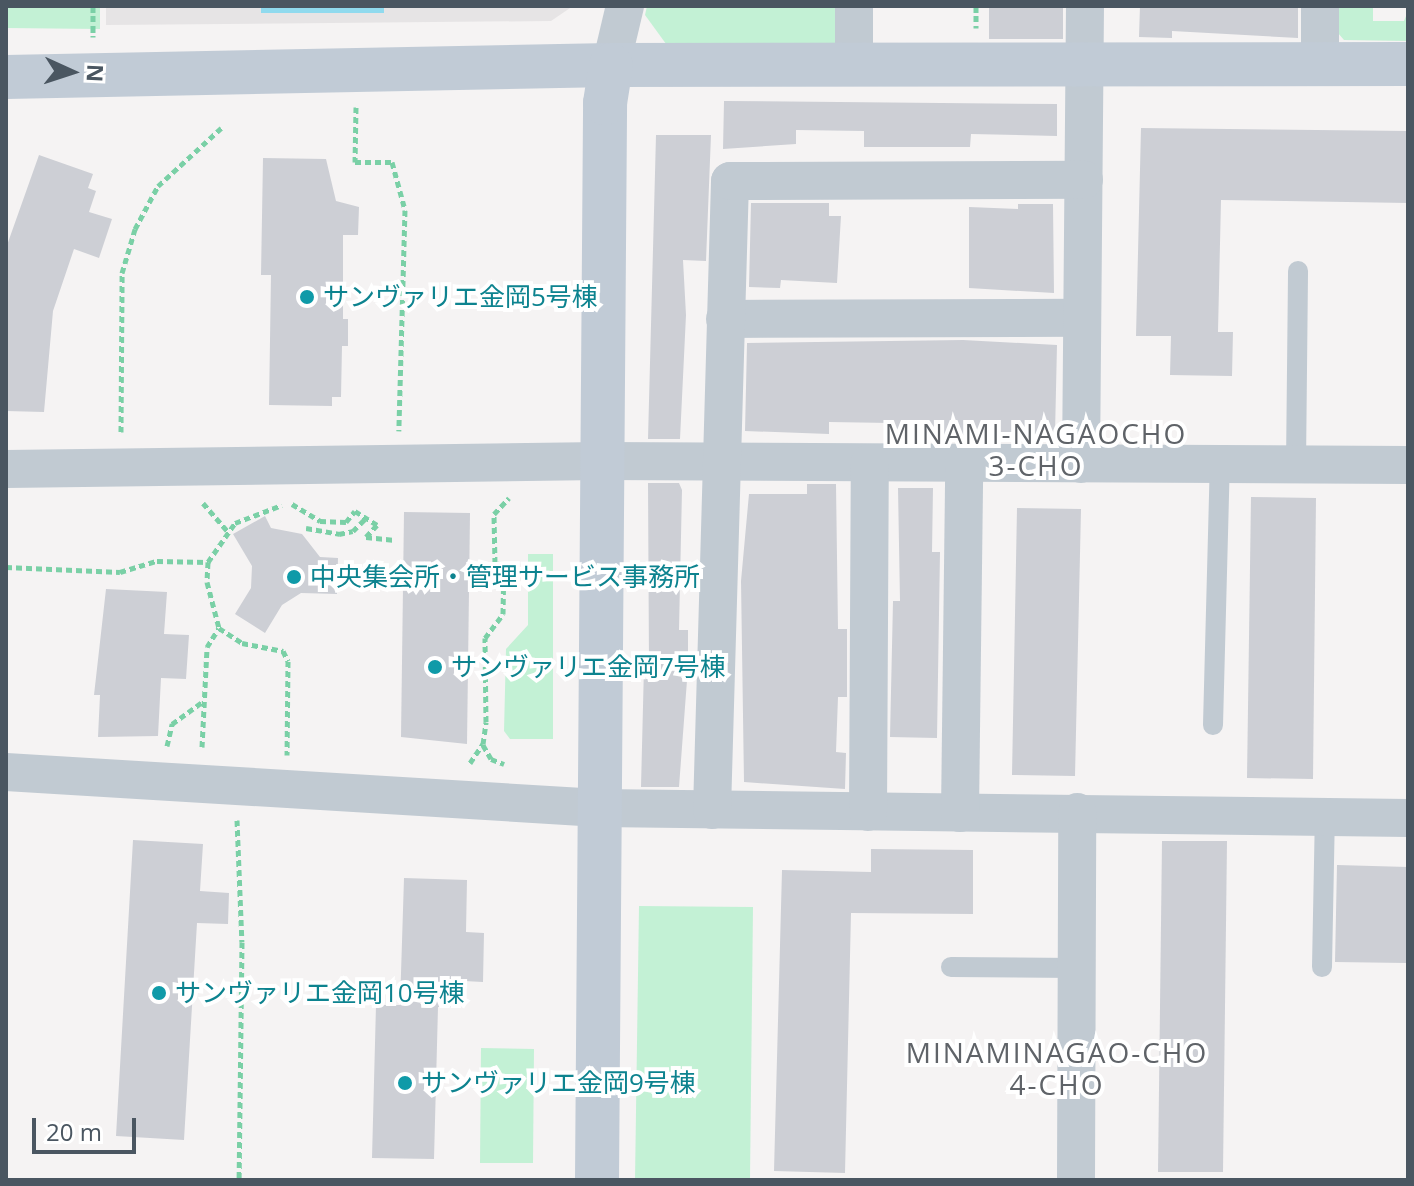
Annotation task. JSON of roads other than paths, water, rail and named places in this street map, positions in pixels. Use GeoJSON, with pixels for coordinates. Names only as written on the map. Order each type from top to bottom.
{"type":"FeatureCollection","features":[{"type":"Feature","properties":{"kind":"street"},"geometry":{"type":"LineString","coordinates":[[597,1180],[605,103],[625,6]]}},
{"type":"Feature","properties":{"kind":"street"},"geometry":{"type":"LineString","coordinates":[[854,6],[854,65]]}},
{"type":"Feature","properties":{"kind":"street"},"geometry":{"type":"LineString","coordinates":[[1081,464],[1085,6]]}},
{"type":"Feature","properties":{"kind":"street"},"geometry":{"type":"LineString","coordinates":[[1320,6],[1320,64]]}},
{"type":"Feature","properties":{"kind":"street"},"geometry":{"type":"LineString","coordinates":[[6,77],[611,65],[1408,64]]}},
{"type":"Feature","properties":{"kind":"street"},"geometry":{"type":"LineString","coordinates":[[712,810],[719,462],[730,181],[1084,180]]}},
{"type":"Feature","properties":{"kind":"street"},"geometry":{"type":"LineString","coordinates":[[725,319],[1082,318]]}},
{"type":"Feature","properties":{"kind":"street"},"geometry":{"type":"LineString","coordinates":[[6,469],[601,461],[1408,465]]}},
{"type":"Feature","properties":{"kind":"street"},"geometry":{"type":"LineString","coordinates":[[868,812],[870,463]]}},
{"type":"Feature","properties":{"kind":"street"},"geometry":{"type":"LineString","coordinates":[[960,813],[964,464]]}},
{"type":"Feature","properties":{"kind":"street"},"geometry":{"type":"LineString","coordinates":[[6,772],[599,808],[1408,818]]}},
{"type":"Feature","properties":{"kind":"street"},"geometry":{"type":"LineString","coordinates":[[1076,1180],[1077,812]]}},
{"type":"Feature","properties":{"kind":"lane"},"geometry":{"type":"LineString","coordinates":[[1296,465],[1298,271]]}},
{"type":"Feature","properties":{"kind":"lane"},"geometry":{"type":"LineString","coordinates":[[1213,725],[1220,464]]}},
{"type":"Feature","properties":{"kind":"lane"},"geometry":{"type":"LineString","coordinates":[[1322,967],[1325,817]]}},
{"type":"Feature","properties":{"kind":"lane"},"geometry":{"type":"LineString","coordinates":[[951,967],[1077,968]]}},
{"type":"Feature","properties":{"kind":"water"},"geometry":{"type":"Polygon","coordinates":[[[261,6],[384,6],[384,13],[261,13],[261,6]]]}},
{"type":"Feature","properties":{"kind":"place","name":"サンヴァリエ金岡5号棟"},"geometry":{"type":"Point","coordinates":[307,297]}},
{"type":"Feature","properties":{"kind":"place","name":"中央集会所・管理サービス事務所"},"geometry":{"type":"Point","coordinates":[294,577]}},
{"type":"Feature","properties":{"kind":"place","name":"サンヴァリエ金岡7号棟"},"geometry":{"type":"Point","coordinates":[435,667]}},
{"type":"Feature","properties":{"kind":"place","name":"サンヴァリエ金岡10号棟"},"geometry":{"type":"Point","coordinates":[159,993]}},
{"type":"Feature","properties":{"kind":"place","name":"サンヴァリエ金岡9号棟"},"geometry":{"type":"Point","coordinates":[405,1083]}},
{"type":"Feature","properties":{"kind":"district","name":"MINAMI-NAGAOCHO 3-CHO"},"geometry":{"type":"Point","coordinates":[1036,449]}},
{"type":"Feature","properties":{"kind":"district","name":"MINAMINAGAO-CHO 4-CHO"},"geometry":{"type":"Point","coordinates":[1057,1068]}}]}
